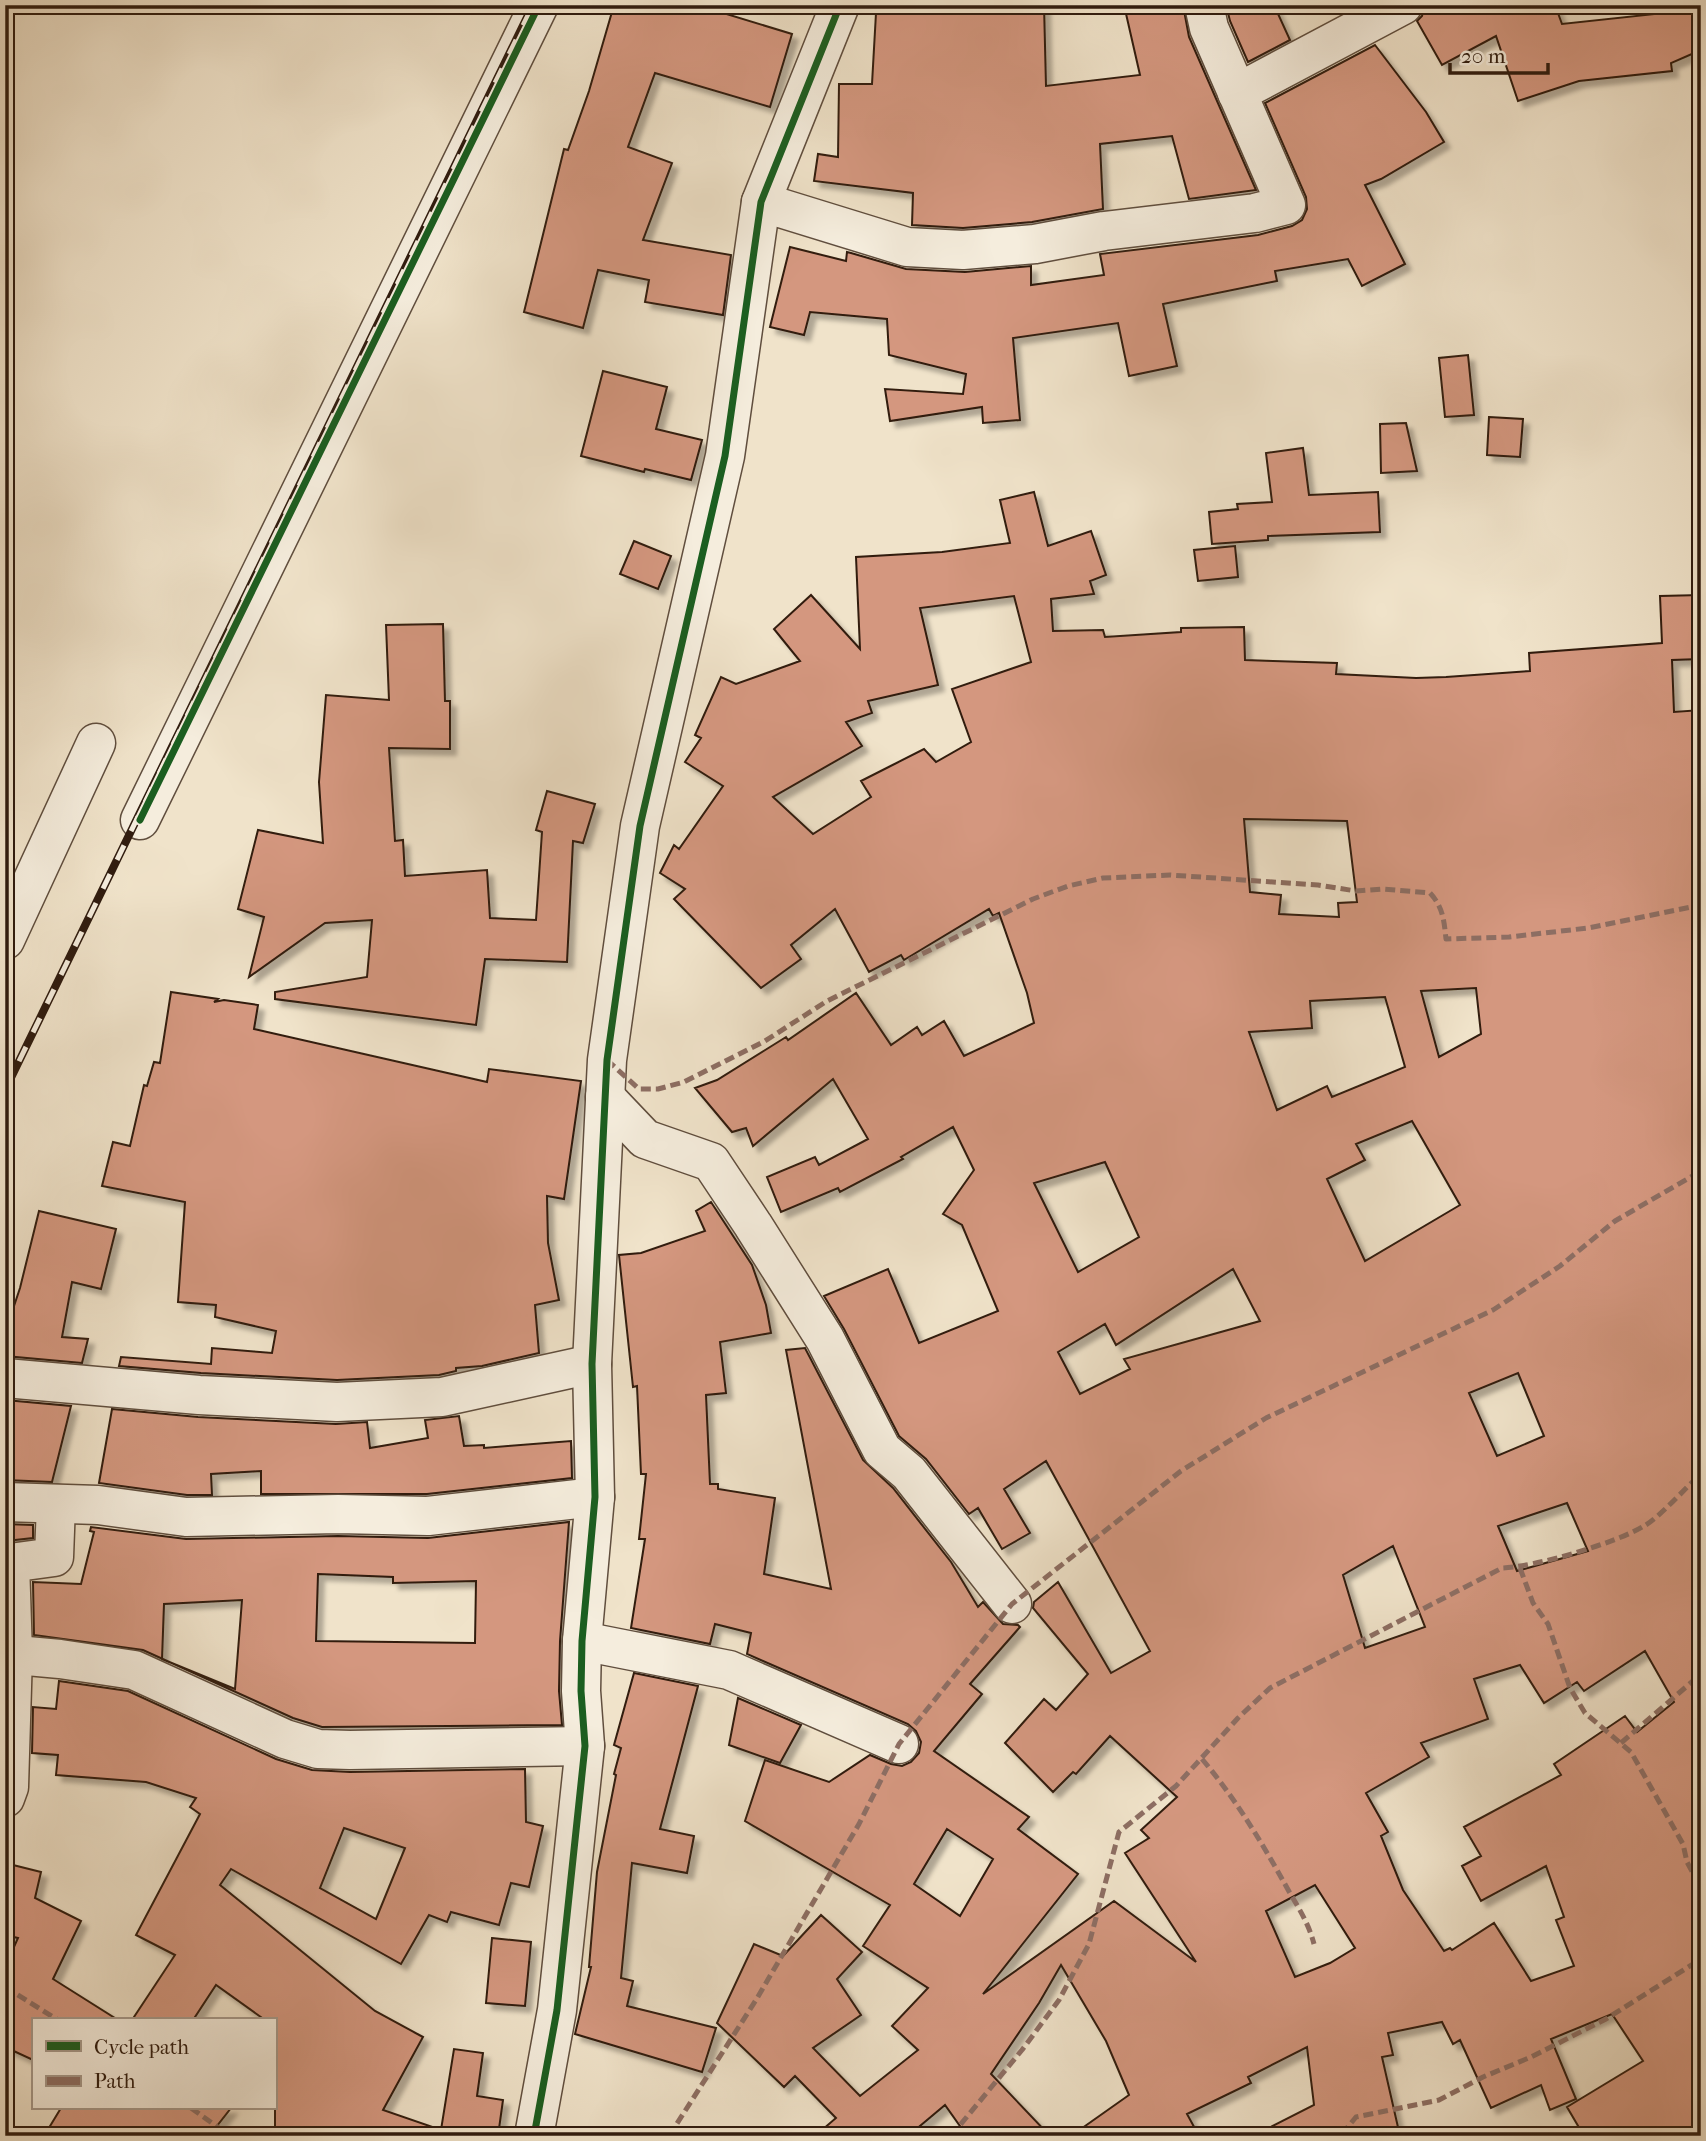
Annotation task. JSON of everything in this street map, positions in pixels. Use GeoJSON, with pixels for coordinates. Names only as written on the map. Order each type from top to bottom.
{"type":"FeatureCollection","features":[{"type":"Feature","properties":{"kind":"street"},"geometry":{"type":"LineString","coordinates":[[140,820],[539,5]]}},
{"type":"Feature","properties":{"kind":"street"},"geometry":{"type":"LineString","coordinates":[[534,2136],[557,2010],[585,1746],[580,1691],[595,1497],[592,1364],[604,1097],[640,826],[725,456],[761,202],[839,5]]}},
{"type":"Feature","properties":{"kind":"street"},"geometry":{"type":"LineString","coordinates":[[761,202],[907,247],[963,250],[1035,244],[1104,231],[1255,213],[1286,205],[1209,28],[1204,5]]}},
{"type":"Feature","properties":{"kind":"street"},"geometry":{"type":"LineString","coordinates":[[1237,93],[1403,5]]}},
{"type":"Feature","properties":{"kind":"street"},"geometry":{"type":"LineString","coordinates":[[5,940],[96,743]]}},
{"type":"Feature","properties":{"kind":"street"},"geometry":{"type":"LineString","coordinates":[[604,1097],[645,1139],[710,1162],[825,1339],[882,1450],[909,1473],[1012,1604]]}},
{"type":"Feature","properties":{"kind":"street"},"geometry":{"type":"LineString","coordinates":[[5,1378],[199,1395],[337,1402],[442,1397],[592,1364]]}},
{"type":"Feature","properties":{"kind":"street"},"geometry":{"type":"LineString","coordinates":[[5,1502],[98,1505],[186,1517],[338,1514],[428,1516],[595,1497]]}},
{"type":"Feature","properties":{"kind":"street"},"geometry":{"type":"LineString","coordinates":[[5,1798],[9,1787],[10,1563],[54,1557],[56,1504]]}},
{"type":"Feature","properties":{"kind":"street"},"geometry":{"type":"LineString","coordinates":[[582,1641],[729,1670],[899,1744]]}},
{"type":"Feature","properties":{"kind":"street"},"geometry":{"type":"LineString","coordinates":[[9,1654],[134,1670],[285,1739],[318,1749],[585,1746]]}},
{"type":"Feature","properties":{"kind":"building"},"geometry":{"type":"Polygon","coordinates":[[[614,5],[697,5],[792,34],[770,107],[655,73],[628,147],[672,163],[643,240],[731,255],[723,315],[645,302],[649,280],[598,270],[583,328],[524,312],[564,149],[568,150],[589,91],[614,5]]]}},
{"type":"Feature","properties":{"kind":"building"},"geometry":{"type":"Polygon","coordinates":[[[883,5],[1044,5],[1046,86],[1140,75],[1124,5],[1183,5],[1189,37],[1256,190],[1189,199],[1172,136],[1100,144],[1103,209],[1032,222],[963,228],[912,225],[913,193],[814,181],[818,154],[838,157],[839,84],[872,84],[876,13],[883,13],[883,5]]]}},
{"type":"Feature","properties":{"kind":"building"},"geometry":{"type":"Polygon","coordinates":[[[1226,5],[1274,5],[1290,40],[1248,62],[1226,5]]]}},
{"type":"Feature","properties":{"kind":"building"},"geometry":{"type":"Polygon","coordinates":[[[1425,5],[1555,5],[1562,24],[1701,9],[1701,50],[1671,63],[1672,71],[1579,81],[1518,101],[1496,36],[1442,65],[1417,21],[1422,16],[1425,5]]]}},
{"type":"Feature","properties":{"kind":"building"},"geometry":{"type":"Polygon","coordinates":[[[1375,45],[1426,112],[1444,142],[1381,179],[1365,185],[1405,264],[1362,286],[1348,259],[1275,271],[1277,281],[1163,304],[1177,366],[1129,376],[1118,323],[1013,338],[1020,420],[983,423],[982,407],[890,421],[885,389],[963,394],[966,374],[889,355],[887,319],[810,312],[804,335],[770,327],[790,247],[846,261],[847,252],[906,269],[965,272],[1031,266],[1031,285],[1104,275],[1100,254],[1258,235],[1292,226],[1302,220],[1307,209],[1306,197],[1265,103],[1375,45]]]}},
{"type":"Feature","properties":{"kind":"building"},"geometry":{"type":"Polygon","coordinates":[[[1468,355],[1474,415],[1445,417],[1439,358],[1468,355]]]}},
{"type":"Feature","properties":{"kind":"building"},"geometry":{"type":"Polygon","coordinates":[[[603,371],[667,387],[656,429],[702,440],[691,480],[645,469],[644,472],[581,456],[603,371]]]}},
{"type":"Feature","properties":{"kind":"building"},"geometry":{"type":"Polygon","coordinates":[[[1489,417],[1523,419],[1520,457],[1487,455],[1489,417]]]}},
{"type":"Feature","properties":{"kind":"building"},"geometry":{"type":"Polygon","coordinates":[[[1406,423],[1417,471],[1381,473],[1380,424],[1406,423]]]}},
{"type":"Feature","properties":{"kind":"building"},"geometry":{"type":"Polygon","coordinates":[[[1303,448],[1309,495],[1378,492],[1380,532],[1268,536],[1268,540],[1212,544],[1209,512],[1238,509],[1237,504],[1272,502],[1266,453],[1303,448]]]}},
{"type":"Feature","properties":{"kind":"building"},"geometry":{"type":"Polygon","coordinates":[[[1034,492],[1048,546],[1091,531],[1106,575],[1090,581],[1094,594],[1051,599],[1053,631],[1103,630],[1105,637],[1181,632],[1181,628],[1244,627],[1245,660],[1337,663],[1336,674],[1416,678],[1530,671],[1529,653],[1662,643],[1660,596],[1701,595],[1701,659],[1672,660],[1674,712],[1701,710],[1701,2136],[1584,2136],[1567,2107],[1643,2061],[1612,2014],[1551,2039],[1576,2099],[1550,2110],[1541,2085],[1491,2108],[1460,2040],[1453,2044],[1442,2022],[1388,2033],[1393,2055],[1382,2057],[1400,2136],[1253,2136],[1314,2105],[1307,2047],[1248,2077],[1251,2083],[1187,2114],[1199,2136],[1071,2136],[1129,2095],[1106,2041],[1061,1965],[991,2074],[1050,2136],[967,2136],[945,2105],[908,2136],[815,2136],[836,2118],[795,2076],[784,2087],[717,2023],[754,1944],[783,1956],[821,1915],[862,1952],[837,1979],[861,2015],[813,2048],[860,2096],[918,2050],[892,2026],[928,1988],[863,1946],[890,1905],[745,1821],[765,1760],[829,1782],[870,1755],[902,1766],[911,1762],[919,1753],[921,1742],[916,1731],[908,1724],[747,1654],[751,1633],[715,1624],[710,1644],[631,1628],[645,1539],[639,1539],[646,1474],[641,1474],[637,1386],[633,1387],[619,1255],[641,1253],[705,1231],[696,1211],[711,1202],[752,1265],[766,1305],[771,1333],[720,1342],[726,1393],[706,1395],[710,1484],[718,1484],[718,1489],[775,1498],[764,1574],[831,1589],[786,1350],[805,1348],[863,1460],[893,1488],[951,1562],[978,1607],[983,1602],[1003,1624],[1020,1627],[970,1684],[982,1694],[934,1751],[1029,1817],[1018,1829],[1078,1874],[983,1994],[1114,1901],[1196,1962],[1125,1853],[1149,1838],[1141,1830],[1177,1797],[1110,1736],[1076,1774],[1073,1772],[1053,1792],[1005,1743],[1044,1699],[1056,1710],[1088,1674],[1033,1608],[1034,1602],[1058,1582],[1111,1673],[1150,1651],[1046,1461],[1004,1489],[1030,1533],[1002,1549],[978,1508],[969,1514],[926,1459],[899,1436],[824,1296],[888,1269],[919,1343],[998,1311],[962,1225],[943,1214],[974,1170],[953,1127],[901,1157],[903,1159],[840,1192],[838,1188],[781,1212],[767,1177],[815,1157],[819,1165],[868,1139],[833,1079],[753,1146],[746,1128],[732,1132],[695,1088],[717,1080],[786,1037],[788,1040],[856,993],[891,1045],[917,1027],[922,1035],[944,1021],[964,1056],[1034,1023],[1027,993],[999,913],[993,916],[989,909],[904,960],[901,955],[869,972],[835,909],[791,945],[801,959],[761,988],[674,899],[685,889],[660,873],[674,845],[679,849],[723,786],[685,762],[701,738],[695,735],[721,677],[736,684],[800,661],[774,629],[811,595],[860,649],[856,557],[942,552],[1010,543],[1000,500],[1034,492]],[[1014,596],[920,608],[938,685],[868,701],[872,713],[846,722],[862,746],[773,797],[813,834],[871,797],[861,781],[924,749],[936,762],[971,742],[952,689],[1031,662],[1014,596]],[[1244,819],[1250,892],[1281,895],[1279,914],[1339,917],[1338,903],[1357,902],[1347,821],[1244,819]],[[1476,988],[1421,991],[1439,1057],[1481,1034],[1476,988]],[[1385,997],[1310,1001],[1312,1028],[1249,1032],[1277,1110],[1327,1086],[1332,1097],[1405,1067],[1385,997]],[[1412,1121],[1356,1144],[1365,1160],[1327,1179],[1365,1261],[1460,1205],[1412,1121]],[[1105,1162],[1034,1183],[1078,1272],[1139,1237],[1105,1162]],[[1233,1269],[1116,1345],[1105,1324],[1058,1352],[1080,1394],[1130,1369],[1124,1359],[1260,1321],[1233,1269]],[[1518,1373],[1469,1393],[1497,1456],[1544,1436],[1518,1373]],[[1567,1503],[1498,1526],[1517,1571],[1588,1551],[1567,1503]],[[1393,1546],[1343,1575],[1365,1648],[1425,1627],[1393,1546]],[[1645,1651],[1584,1691],[1577,1682],[1544,1703],[1520,1665],[1474,1679],[1488,1719],[1421,1743],[1429,1757],[1366,1793],[1388,1832],[1381,1836],[1403,1890],[1444,1951],[1450,1948],[1452,1950],[1494,1923],[1531,1981],[1574,1966],[1556,1920],[1564,1917],[1546,1866],[1481,1901],[1462,1866],[1481,1856],[1464,1827],[1561,1775],[1554,1764],[1625,1716],[1637,1732],[1674,1702],[1645,1651]],[[947,1829],[914,1884],[960,1916],[993,1859],[947,1829]],[[1315,1885],[1266,1911],[1295,1977],[1330,1963],[1355,1948],[1315,1885]]]}},
{"type":"Feature","properties":{"kind":"building"},"geometry":{"type":"Polygon","coordinates":[[[634,541],[671,556],[658,589],[620,574],[634,541]]]}},
{"type":"Feature","properties":{"kind":"building"},"geometry":{"type":"Polygon","coordinates":[[[1235,546],[1238,577],[1198,581],[1194,550],[1235,546]]]}},
{"type":"Feature","properties":{"kind":"building"},"geometry":{"type":"Polygon","coordinates":[[[443,624],[445,701],[450,701],[450,749],[389,748],[395,841],[403,840],[405,876],[487,870],[490,918],[536,920],[542,832],[536,830],[547,791],[595,804],[583,843],[573,841],[567,962],[485,959],[476,1025],[275,999],[275,992],[367,977],[372,920],[325,923],[249,977],[264,917],[238,909],[258,830],[323,843],[319,782],[326,695],[389,700],[386,625],[443,624]]]}},
{"type":"Feature","properties":{"kind":"building"},"geometry":{"type":"Polygon","coordinates":[[[171,992],[218,999],[214,1002],[224,1000],[258,1005],[254,1029],[487,1082],[489,1069],[581,1081],[564,1199],[547,1196],[548,1243],[559,1300],[535,1305],[539,1353],[482,1366],[456,1368],[456,1371],[439,1375],[337,1380],[119,1366],[121,1357],[211,1364],[212,1348],[272,1353],[276,1331],[215,1317],[216,1305],[178,1302],[185,1202],[102,1186],[113,1142],[130,1146],[144,1085],[147,1086],[154,1062],[160,1063],[171,992]]]}},
{"type":"Feature","properties":{"kind":"building"},"geometry":{"type":"Polygon","coordinates":[[[39,1211],[116,1229],[101,1289],[72,1282],[62,1337],[88,1339],[82,1363],[5,1356],[5,1333],[20,1288],[39,1211]]]}},
{"type":"Feature","properties":{"kind":"building"},"geometry":{"type":"Polygon","coordinates":[[[5,1400],[71,1406],[52,1482],[5,1480],[5,1400]]]}},
{"type":"Feature","properties":{"kind":"building"},"geometry":{"type":"Polygon","coordinates":[[[112,1409],[198,1417],[336,1424],[367,1422],[370,1448],[428,1438],[425,1420],[459,1416],[464,1446],[484,1445],[484,1448],[571,1441],[572,1478],[427,1494],[261,1494],[261,1471],[211,1474],[212,1495],[187,1495],[99,1483],[112,1409]]]}},
{"type":"Feature","properties":{"kind":"building"},"geometry":{"type":"Polygon","coordinates":[[[569,1522],[560,1641],[559,1691],[562,1725],[322,1727],[293,1718],[171,1663],[235,1689],[242,1600],[164,1604],[162,1659],[143,1650],[34,1635],[33,1582],[81,1584],[94,1532],[90,1531],[91,1527],[186,1539],[338,1536],[428,1538],[569,1522]],[[318,1574],[316,1641],[475,1643],[476,1581],[393,1583],[393,1577],[318,1574]]]}},
{"type":"Feature","properties":{"kind":"building"},"geometry":{"type":"Polygon","coordinates":[[[5,1524],[33,1525],[33,1538],[5,1538],[5,1524]]]}},
{"type":"Feature","properties":{"kind":"building"},"geometry":{"type":"Polygon","coordinates":[[[634,1673],[698,1686],[660,1829],[694,1836],[687,1873],[632,1863],[621,1978],[633,1981],[627,2006],[716,2028],[702,2072],[575,2034],[591,1967],[597,1872],[621,1748],[614,1745],[634,1673]]]}},
{"type":"Feature","properties":{"kind":"building"},"geometry":{"type":"Polygon","coordinates":[[[59,1681],[128,1691],[276,1759],[312,1770],[350,1772],[525,1769],[526,1822],[543,1826],[529,1887],[511,1883],[499,1925],[451,1912],[447,1922],[429,1915],[401,1964],[231,1869],[220,1885],[375,2011],[423,2037],[383,2110],[441,2130],[454,2049],[483,2053],[477,2096],[503,2100],[498,2136],[275,2136],[276,2018],[262,2018],[216,1985],[194,2018],[133,2018],[175,1955],[136,1935],[200,1814],[190,1807],[196,1798],[146,1782],[56,1775],[58,1755],[32,1753],[33,1707],[56,1709],[59,1681]],[[344,1828],[320,1888],[376,1919],[405,1848],[344,1828]]]}},
{"type":"Feature","properties":{"kind":"building"},"geometry":{"type":"Polygon","coordinates":[[[738,1698],[801,1725],[780,1763],[729,1745],[738,1698]]]}},
{"type":"Feature","properties":{"kind":"building"},"geometry":{"type":"Polygon","coordinates":[[[5,1863],[41,1872],[35,1898],[81,1921],[53,1979],[115,2018],[32,2018],[32,2060],[5,2047],[5,1967],[18,1938],[5,1935],[5,1863]]]}},
{"type":"Feature","properties":{"kind":"building"},"geometry":{"type":"Polygon","coordinates":[[[492,1938],[531,1942],[525,2006],[486,2003],[492,1938]]]}},
{"type":"Feature","properties":{"kind":"building"},"geometry":{"type":"Polygon","coordinates":[[[60,2110],[229,2110],[209,2136],[44,2136],[60,2110]]]}},
{"type":"Feature","properties":{"kind":"railway"},"geometry":{"type":"LineString","coordinates":[[5,1090],[533,5]]}},
{"type":"Feature","properties":{"kind":"marked path"},"geometry":{"type":"LineString","coordinates":[[607,1060],[639,1089],[658,1089],[684,1082],[765,1041],[827,1001],[1033,899],[1068,886],[1103,878],[1170,875],[1318,885],[1356,891],[1382,889],[1430,893],[1440,909],[1446,939],[1509,937],[1588,928],[1701,905]]}},
{"type":"Feature","properties":{"kind":"marked path"},"geometry":{"type":"LineString","coordinates":[[669,2136],[756,2000],[859,1824],[899,1744],[1012,1604],[1181,1471],[1266,1418],[1493,1310],[1560,1266],[1615,1221],[1701,1171]]}},
{"type":"Feature","properties":{"kind":"marked path"},"geometry":{"type":"LineString","coordinates":[[951,2136],[1022,2050],[1059,2000],[1089,1944],[1119,1832],[1176,1786],[1238,1718],[1270,1688],[1502,1568],[1554,1559],[1631,1533],[1657,1516],[1701,1474]]}},
{"type":"Feature","properties":{"kind":"marked path"},"geometry":{"type":"LineString","coordinates":[[1520,1568],[1533,1603],[1548,1624],[1570,1688],[1585,1713],[1631,1752],[1683,1844],[1687,1862],[1701,1888]]}},
{"type":"Feature","properties":{"kind":"marked path"},"geometry":{"type":"LineString","coordinates":[[1621,1743],[1701,1674]]}},
{"type":"Feature","properties":{"kind":"marked path"},"geometry":{"type":"LineString","coordinates":[[1202,1759],[1257,1836],[1302,1914],[1314,1944]]}},
{"type":"Feature","properties":{"kind":"marked path"},"geometry":{"type":"LineString","coordinates":[[1345,2136],[1347,2128],[1356,2117],[1439,2100],[1606,2019],[1701,1959]]}},
{"type":"Feature","properties":{"kind":"marked path"},"geometry":{"type":"LineString","coordinates":[[5,1987],[55,2018]]}},
{"type":"Feature","properties":{"kind":"marked path"},"geometry":{"type":"LineString","coordinates":[[194,2110],[230,2136]]}},
{"type":"Feature","properties":{"kind":"cycle path"},"geometry":{"type":"LineString","coordinates":[[140,820],[539,5]]}},
{"type":"Feature","properties":{"kind":"cycle path"},"geometry":{"type":"LineString","coordinates":[[534,2136],[557,2010],[585,1746],[581,1691],[582,1641],[595,1497],[592,1364],[607,1060],[640,826],[725,456],[761,202],[840,5]]}}]}
